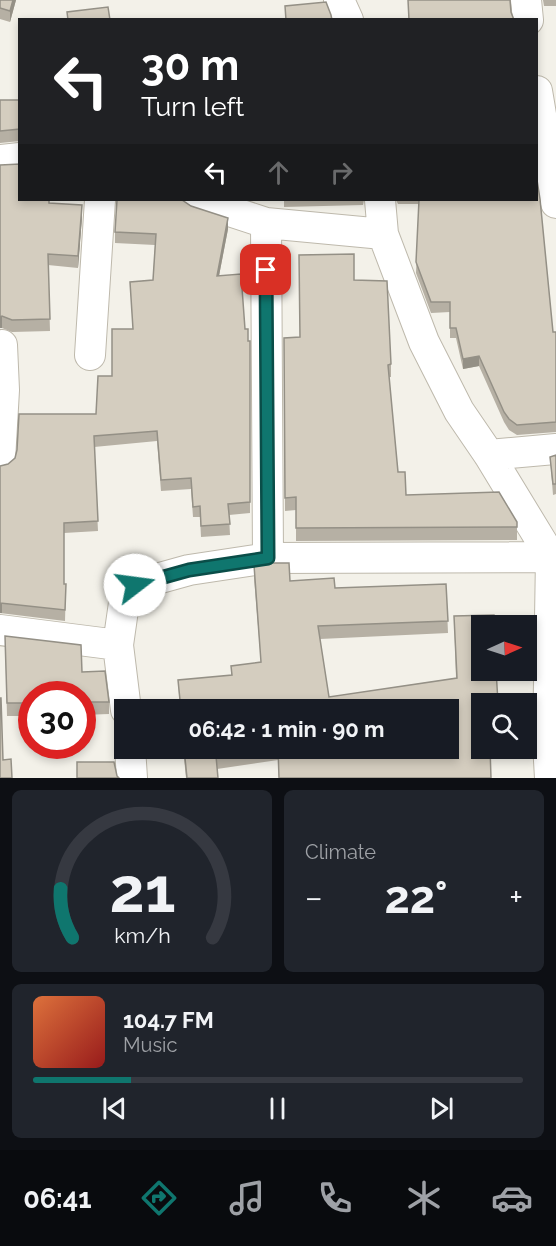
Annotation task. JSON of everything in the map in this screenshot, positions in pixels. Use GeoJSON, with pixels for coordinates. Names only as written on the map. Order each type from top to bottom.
{"type":"FeatureCollection","features":[{"type":"Feature","properties":{"kind":"street"},"geometry":{"type":"LineString","coordinates":[[339,0],[347,18]]}},
{"type":"Feature","properties":{"kind":"street"},"geometry":{"type":"LineString","coordinates":[[526,0],[528,18]]}},
{"type":"Feature","properties":{"kind":"street"},"geometry":{"type":"LineString","coordinates":[[538,97],[556,203]]}},
{"type":"Feature","properties":{"kind":"street"},"geometry":{"type":"LineString","coordinates":[[0,160],[18,158]]}},
{"type":"Feature","properties":{"kind":"street"},"geometry":{"type":"LineString","coordinates":[[90,355],[100,201]]}},
{"type":"Feature","properties":{"kind":"street"},"geometry":{"type":"LineString","coordinates":[[199,201],[266,223],[383,234]]}},
{"type":"Feature","properties":{"kind":"street"},"geometry":{"type":"LineString","coordinates":[[380,201],[383,234],[424,342],[459,411],[489,454],[551,557],[553,702],[548,743],[550,778]]}},
{"type":"Feature","properties":{"kind":"street"},"geometry":{"type":"LineString","coordinates":[[266,223],[268,558]]}},
{"type":"Feature","properties":{"kind":"street"},"geometry":{"type":"LineString","coordinates":[[0,460],[4,390],[2,345]]}},
{"type":"Feature","properties":{"kind":"street"},"geometry":{"type":"LineString","coordinates":[[489,454],[556,449]]}},
{"type":"Feature","properties":{"kind":"street"},"geometry":{"type":"LineString","coordinates":[[125,699],[118,645],[125,596],[135,585],[189,570],[268,558],[551,557]]}},
{"type":"Feature","properties":{"kind":"street"},"geometry":{"type":"LineString","coordinates":[[0,630],[118,645]]}},
{"type":"Feature","properties":{"kind":"street"},"geometry":{"type":"LineString","coordinates":[[131,759],[132,778]]}},
{"type":"Feature","properties":{"kind":"building"},"geometry":{"type":"Polygon","coordinates":[[[0,0],[13,0],[10,11],[0,8],[0,0]]]}},
{"type":"Feature","properties":{"kind":"building"},"geometry":{"type":"Polygon","coordinates":[[[408,0],[510,0],[513,18],[409,18],[408,0]]]}},
{"type":"Feature","properties":{"kind":"building"},"geometry":{"type":"Polygon","coordinates":[[[326,2],[332,18],[286,18],[285,6],[326,2]]]}},
{"type":"Feature","properties":{"kind":"building"},"geometry":{"type":"Polygon","coordinates":[[[108,7],[110,18],[68,18],[67,12],[108,7]]]}},
{"type":"Feature","properties":{"kind":"building"},"geometry":{"type":"Polygon","coordinates":[[[0,100],[18,100],[18,129],[0,131],[0,100]]]}},
{"type":"Feature","properties":{"kind":"building"},"geometry":{"type":"Polygon","coordinates":[[[18,164],[18,201],[49,201],[49,203],[82,205],[78,256],[48,254],[50,319],[12,320],[0,317],[0,165],[18,164]]]}},
{"type":"Feature","properties":{"kind":"building"},"geometry":{"type":"Polygon","coordinates":[[[538,186],[553,332],[556,332],[556,422],[517,425],[509,419],[479,356],[463,359],[456,328],[450,328],[450,302],[431,302],[416,262],[419,201],[538,201],[538,186]]]}},
{"type":"Feature","properties":{"kind":"building"},"geometry":{"type":"Polygon","coordinates":[[[117,201],[184,201],[191,206],[228,218],[217,276],[241,274],[245,329],[248,329],[248,341],[250,341],[250,502],[228,504],[230,524],[201,526],[200,506],[193,507],[191,478],[161,480],[157,431],[94,436],[98,521],[64,523],[65,610],[0,603],[0,466],[8,464],[15,458],[19,414],[96,414],[98,376],[112,376],[112,329],[133,329],[130,282],[153,280],[156,234],[115,232],[117,201]]]}},
{"type":"Feature","properties":{"kind":"building"},"geometry":{"type":"Polygon","coordinates":[[[354,254],[354,280],[387,281],[391,364],[388,365],[398,472],[405,472],[406,495],[499,492],[517,522],[517,527],[296,528],[296,497],[285,498],[284,338],[300,337],[299,255],[354,254]]]}},
{"type":"Feature","properties":{"kind":"building"},"geometry":{"type":"Polygon","coordinates":[[[556,455],[556,484],[553,484],[550,457],[556,455]]]}},
{"type":"Feature","properties":{"kind":"building"},"geometry":{"type":"Polygon","coordinates":[[[289,563],[290,581],[334,578],[335,588],[446,584],[448,621],[318,626],[329,697],[457,678],[454,616],[471,616],[471,681],[497,681],[497,693],[471,693],[471,759],[490,759],[491,778],[279,778],[278,759],[459,759],[459,699],[180,699],[178,680],[232,675],[231,666],[261,662],[254,565],[289,563]]]}},
{"type":"Feature","properties":{"kind":"building"},"geometry":{"type":"Polygon","coordinates":[[[5,636],[81,645],[82,672],[105,671],[109,702],[96,702],[96,681],[18,681],[18,703],[7,703],[5,636]]]}},
{"type":"Feature","properties":{"kind":"building"},"geometry":{"type":"Polygon","coordinates":[[[0,698],[3,760],[11,759],[12,778],[0,778],[0,698]]]}},
{"type":"Feature","properties":{"kind":"building"},"geometry":{"type":"Polygon","coordinates":[[[185,759],[216,759],[218,778],[187,778],[185,759]]]}},
{"type":"Feature","properties":{"kind":"building"},"geometry":{"type":"Polygon","coordinates":[[[77,762],[114,762],[119,778],[77,778],[77,762]]]}},
{"type":"Feature","properties":{"kind":"route"},"geometry":{"type":"LineString","coordinates":[[135,585],[189,570],[268,558],[266,270]]}}]}
